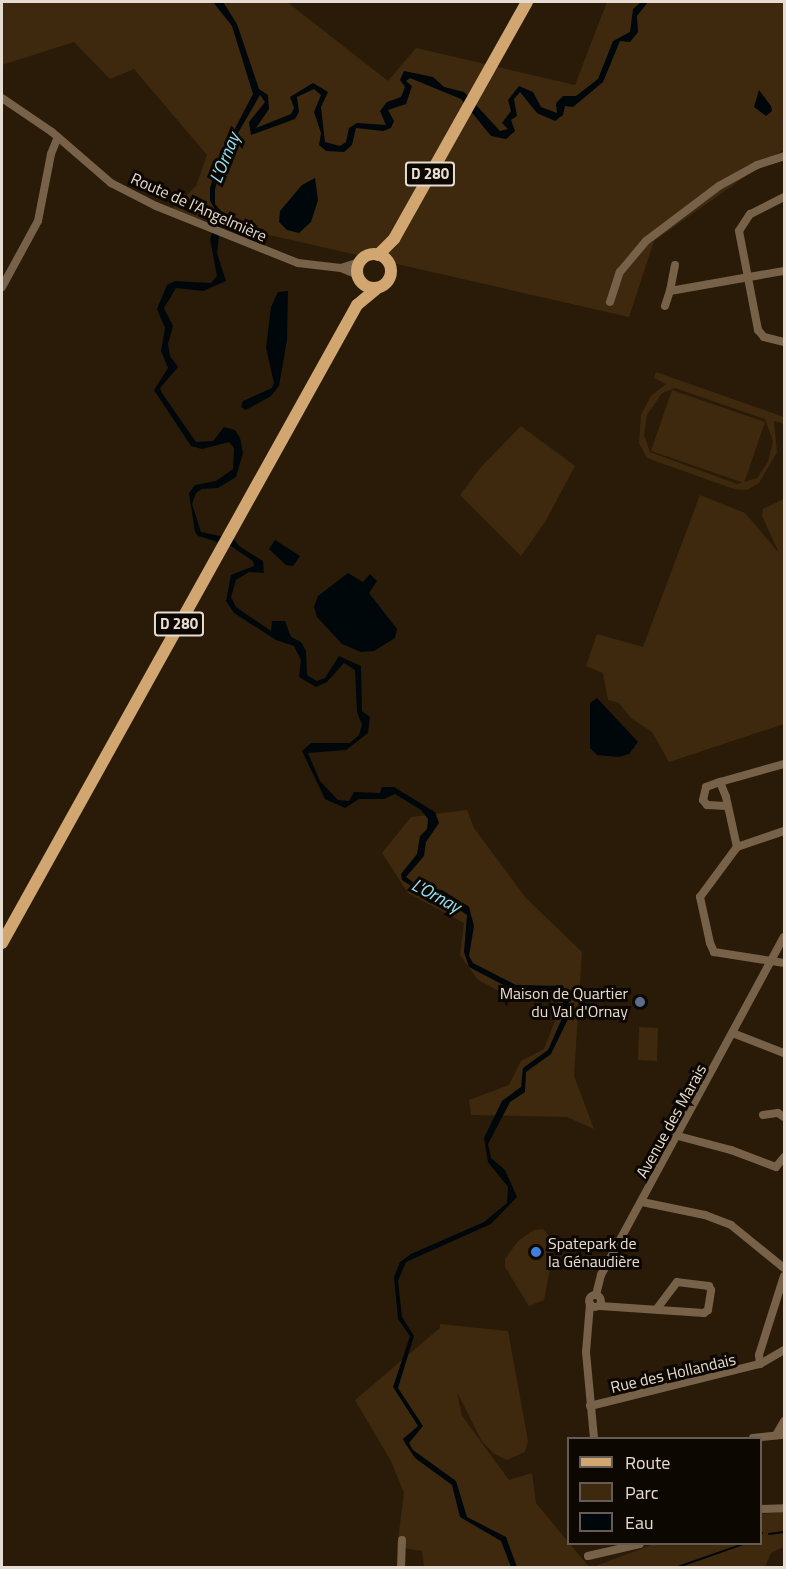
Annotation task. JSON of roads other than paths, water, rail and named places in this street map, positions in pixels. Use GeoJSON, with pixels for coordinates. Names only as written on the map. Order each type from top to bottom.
{"type":"FeatureCollection","features":[{"type":"Feature","properties":{"kind":"main road","name":"D 280"},"geometry":{"type":"LineString","coordinates":[[378,255],[394,239],[526,2]]}},
{"type":"Feature","properties":{"kind":"main road","name":"D 280"},"geometry":{"type":"LineString","coordinates":[[389,263],[394,239]]}},
{"type":"Feature","properties":{"kind":"main road"},"geometry":{"type":"LineString","coordinates":[[368,255],[378,255],[389,263],[389,280],[377,288],[359,278],[360,262],[368,255]]}},
{"type":"Feature","properties":{"kind":"main road","name":"D 280"},"geometry":{"type":"LineString","coordinates":[[357,305],[359,278]]}},
{"type":"Feature","properties":{"kind":"main road","name":"D 280"},"geometry":{"type":"LineString","coordinates":[[2,943],[357,305],[377,288]]}},
{"type":"Feature","properties":{"kind":"street","name":"Route de l'Angelmière"},"geometry":{"type":"LineString","coordinates":[[2,98],[58,137],[111,183],[212,229],[298,263],[341,268],[359,278]]}},
{"type":"Feature","properties":{"kind":"street"},"geometry":{"type":"LineString","coordinates":[[2,287],[38,221],[51,154],[58,137]]}},
{"type":"Feature","properties":{"kind":"street"},"geometry":{"type":"LineString","coordinates":[[610,302],[620,272],[646,241],[719,186],[757,165],[784,156]]}},
{"type":"Feature","properties":{"kind":"street"},"geometry":{"type":"LineString","coordinates":[[784,197],[759,208],[740,225],[758,330],[764,337],[784,342]]}},
{"type":"Feature","properties":{"kind":"street","name":"Route de l'Angelmière"},"geometry":{"type":"LineString","coordinates":[[341,268],[360,262]]}},
{"type":"Feature","properties":{"kind":"street"},"geometry":{"type":"LineString","coordinates":[[665,306],[675,265]]}},
{"type":"Feature","properties":{"kind":"street"},"geometry":{"type":"LineString","coordinates":[[670,291],[784,271]]}},
{"type":"Feature","properties":{"kind":"street"},"geometry":{"type":"LineString","coordinates":[[726,806],[712,807],[704,800],[706,787],[784,764]]}},
{"type":"Feature","properties":{"kind":"street"},"geometry":{"type":"LineString","coordinates":[[720,782],[736,847]]}},
{"type":"Feature","properties":{"kind":"street"},"geometry":{"type":"LineString","coordinates":[[784,831],[736,847],[700,897],[714,952],[784,963]]}},
{"type":"Feature","properties":{"kind":"street","name":"Avenue des Marais"},"geometry":{"type":"LineString","coordinates":[[594,1437],[590,1406],[587,1325],[597,1302],[601,1275],[735,1035],[784,936]]}},
{"type":"Feature","properties":{"kind":"street"},"geometry":{"type":"LineString","coordinates":[[735,1035],[784,1053]]}},
{"type":"Feature","properties":{"kind":"street"},"geometry":{"type":"LineString","coordinates":[[763,1115],[778,1113],[784,1118]]}},
{"type":"Feature","properties":{"kind":"street"},"geometry":{"type":"LineString","coordinates":[[678,1136],[731,1150],[776,1167],[784,1156]]}},
{"type":"Feature","properties":{"kind":"street"},"geometry":{"type":"LineString","coordinates":[[642,1202],[705,1215],[731,1225],[784,1268]]}},
{"type":"Feature","properties":{"kind":"street"},"geometry":{"type":"LineString","coordinates":[[760,1364],[759,1355],[784,1275]]}},
{"type":"Feature","properties":{"kind":"street"},"geometry":{"type":"LineString","coordinates":[[597,1302],[615,1309],[657,1309],[704,1313],[708,1310],[711,1290],[709,1286],[677,1282],[657,1309]]}},
{"type":"Feature","properties":{"kind":"street","name":"Rue des Hollandais"},"geometry":{"type":"LineString","coordinates":[[590,1406],[760,1364],[784,1350]]}},
{"type":"Feature","properties":{"kind":"street"},"geometry":{"type":"LineString","coordinates":[[762,1437],[780,1435],[784,1421]]}},
{"type":"Feature","properties":{"kind":"street"},"geometry":{"type":"LineString","coordinates":[[762,1509],[784,1508]]}},
{"type":"Feature","properties":{"kind":"street"},"geometry":{"type":"LineString","coordinates":[[401,1568],[402,1540]]}},
{"type":"Feature","properties":{"kind":"street"},"geometry":{"type":"LineString","coordinates":[[588,1556],[602,1556],[626,1545]]}},
{"type":"Feature","properties":{"kind":"water"},"geometry":{"type":"Polygon","coordinates":[[[213,2],[223,2],[237,24],[259,89],[268,95],[269,109],[256,128],[291,114],[294,108],[290,97],[313,83],[328,92],[321,107],[325,142],[340,146],[346,142],[349,128],[357,123],[386,125],[380,111],[387,102],[401,97],[405,87],[400,80],[404,71],[433,77],[444,87],[464,92],[500,131],[508,129],[502,123],[511,111],[508,100],[519,86],[533,92],[541,107],[557,113],[556,103],[563,96],[576,96],[598,79],[613,41],[630,32],[633,9],[641,2],[648,2],[637,16],[638,32],[630,42],[620,41],[603,82],[573,107],[565,106],[563,115],[555,121],[537,113],[520,92],[514,99],[517,116],[511,120],[515,131],[506,139],[491,136],[461,99],[410,78],[406,81],[412,86],[406,104],[388,110],[394,121],[391,128],[383,131],[356,128],[352,145],[344,152],[326,151],[319,145],[321,133],[314,112],[321,95],[314,89],[297,97],[299,112],[295,119],[251,135],[249,122],[265,102],[260,95],[224,157],[215,189],[215,204],[226,217],[220,228],[217,253],[226,281],[203,291],[176,288],[164,308],[173,326],[168,344],[170,356],[178,367],[160,388],[162,393],[196,442],[213,441],[224,427],[235,430],[240,438],[243,453],[236,477],[218,488],[202,489],[196,493],[192,504],[201,532],[234,539],[239,546],[263,561],[264,573],[249,572],[236,580],[231,597],[236,607],[271,631],[272,621],[285,621],[291,637],[301,642],[306,651],[307,675],[317,681],[325,678],[339,656],[361,666],[362,711],[370,717],[368,733],[346,750],[308,753],[320,781],[338,800],[349,801],[354,792],[380,793],[382,787],[394,787],[435,812],[439,823],[426,842],[424,856],[406,877],[420,887],[442,890],[469,907],[474,926],[469,956],[473,963],[516,985],[563,986],[569,998],[568,1019],[551,1054],[526,1072],[525,1092],[510,1102],[488,1144],[491,1158],[505,1170],[517,1197],[491,1224],[406,1262],[398,1281],[402,1317],[414,1336],[398,1388],[423,1426],[409,1443],[413,1450],[456,1481],[467,1517],[506,1537],[517,1567],[511,1567],[501,1541],[460,1517],[452,1485],[415,1458],[403,1439],[418,1426],[393,1387],[410,1336],[398,1319],[394,1277],[400,1262],[411,1254],[484,1222],[507,1203],[508,1187],[488,1162],[484,1138],[502,1101],[521,1087],[523,1068],[548,1050],[563,1016],[563,1000],[557,991],[509,988],[469,967],[464,952],[467,915],[437,895],[419,891],[402,880],[401,874],[417,854],[420,836],[427,829],[428,819],[421,810],[395,794],[384,799],[359,799],[345,808],[325,799],[302,751],[311,743],[350,743],[359,735],[362,725],[357,712],[355,670],[344,663],[327,682],[316,687],[299,677],[301,660],[294,646],[276,640],[234,613],[226,601],[231,575],[254,566],[253,561],[231,546],[198,536],[195,532],[189,493],[195,485],[216,481],[233,469],[234,448],[229,442],[202,449],[191,446],[154,390],[168,368],[161,351],[165,328],[157,309],[167,285],[175,281],[211,283],[217,276],[210,239],[219,216],[210,201],[210,188],[219,159],[253,94],[232,26],[213,2]]]}},
{"type":"Feature","properties":{"kind":"water"},"geometry":{"type":"Polygon","coordinates":[[[759,90],[771,106],[772,111],[766,116],[754,107],[759,90]]]}},
{"type":"Feature","properties":{"kind":"water"},"geometry":{"type":"Polygon","coordinates":[[[315,178],[318,200],[311,222],[299,233],[287,230],[279,222],[280,211],[302,185],[315,178]]]}},
{"type":"Feature","properties":{"kind":"water"},"geometry":{"type":"Polygon","coordinates":[[[288,291],[287,340],[279,386],[271,396],[246,410],[241,407],[243,401],[272,388],[274,383],[266,348],[271,307],[278,292],[288,291]]]}},
{"type":"Feature","properties":{"kind":"water"},"geometry":{"type":"Polygon","coordinates":[[[275,540],[300,556],[293,566],[286,565],[269,549],[275,540]]]}},
{"type":"Feature","properties":{"kind":"water"},"geometry":{"type":"Polygon","coordinates":[[[348,573],[363,582],[370,574],[377,581],[369,593],[397,629],[395,638],[374,651],[361,652],[342,644],[317,617],[314,607],[318,596],[348,573]]]}},
{"type":"Feature","properties":{"kind":"water"},"geometry":{"type":"Polygon","coordinates":[[[597,698],[638,742],[629,754],[619,757],[597,755],[590,748],[590,703],[597,698]]]}},
{"type":"Feature","properties":{"kind":"waterway"},"geometry":{"type":"LineString","coordinates":[[769,1534],[784,1532]]}},
{"type":"Feature","properties":{"kind":"waterway"},"geometry":{"type":"LineString","coordinates":[[675,1568],[740,1545]]}},
{"type":"Feature","properties":{"kind":"place","name":"Maison de Quartier du Val d'Ornay"},"geometry":{"type":"Point","coordinates":[640,1002]}},
{"type":"Feature","properties":{"kind":"place","name":"Spatepark de la Génaudière"},"geometry":{"type":"Point","coordinates":[536,1252]}},
{"type":"Feature","properties":{"kind":"water label","name":"L'Ornay"},"geometry":{"type":"Point","coordinates":[225,158]}},
{"type":"Feature","properties":{"kind":"water label","name":"L'Ornay"},"geometry":{"type":"Point","coordinates":[436,896]}}]}
